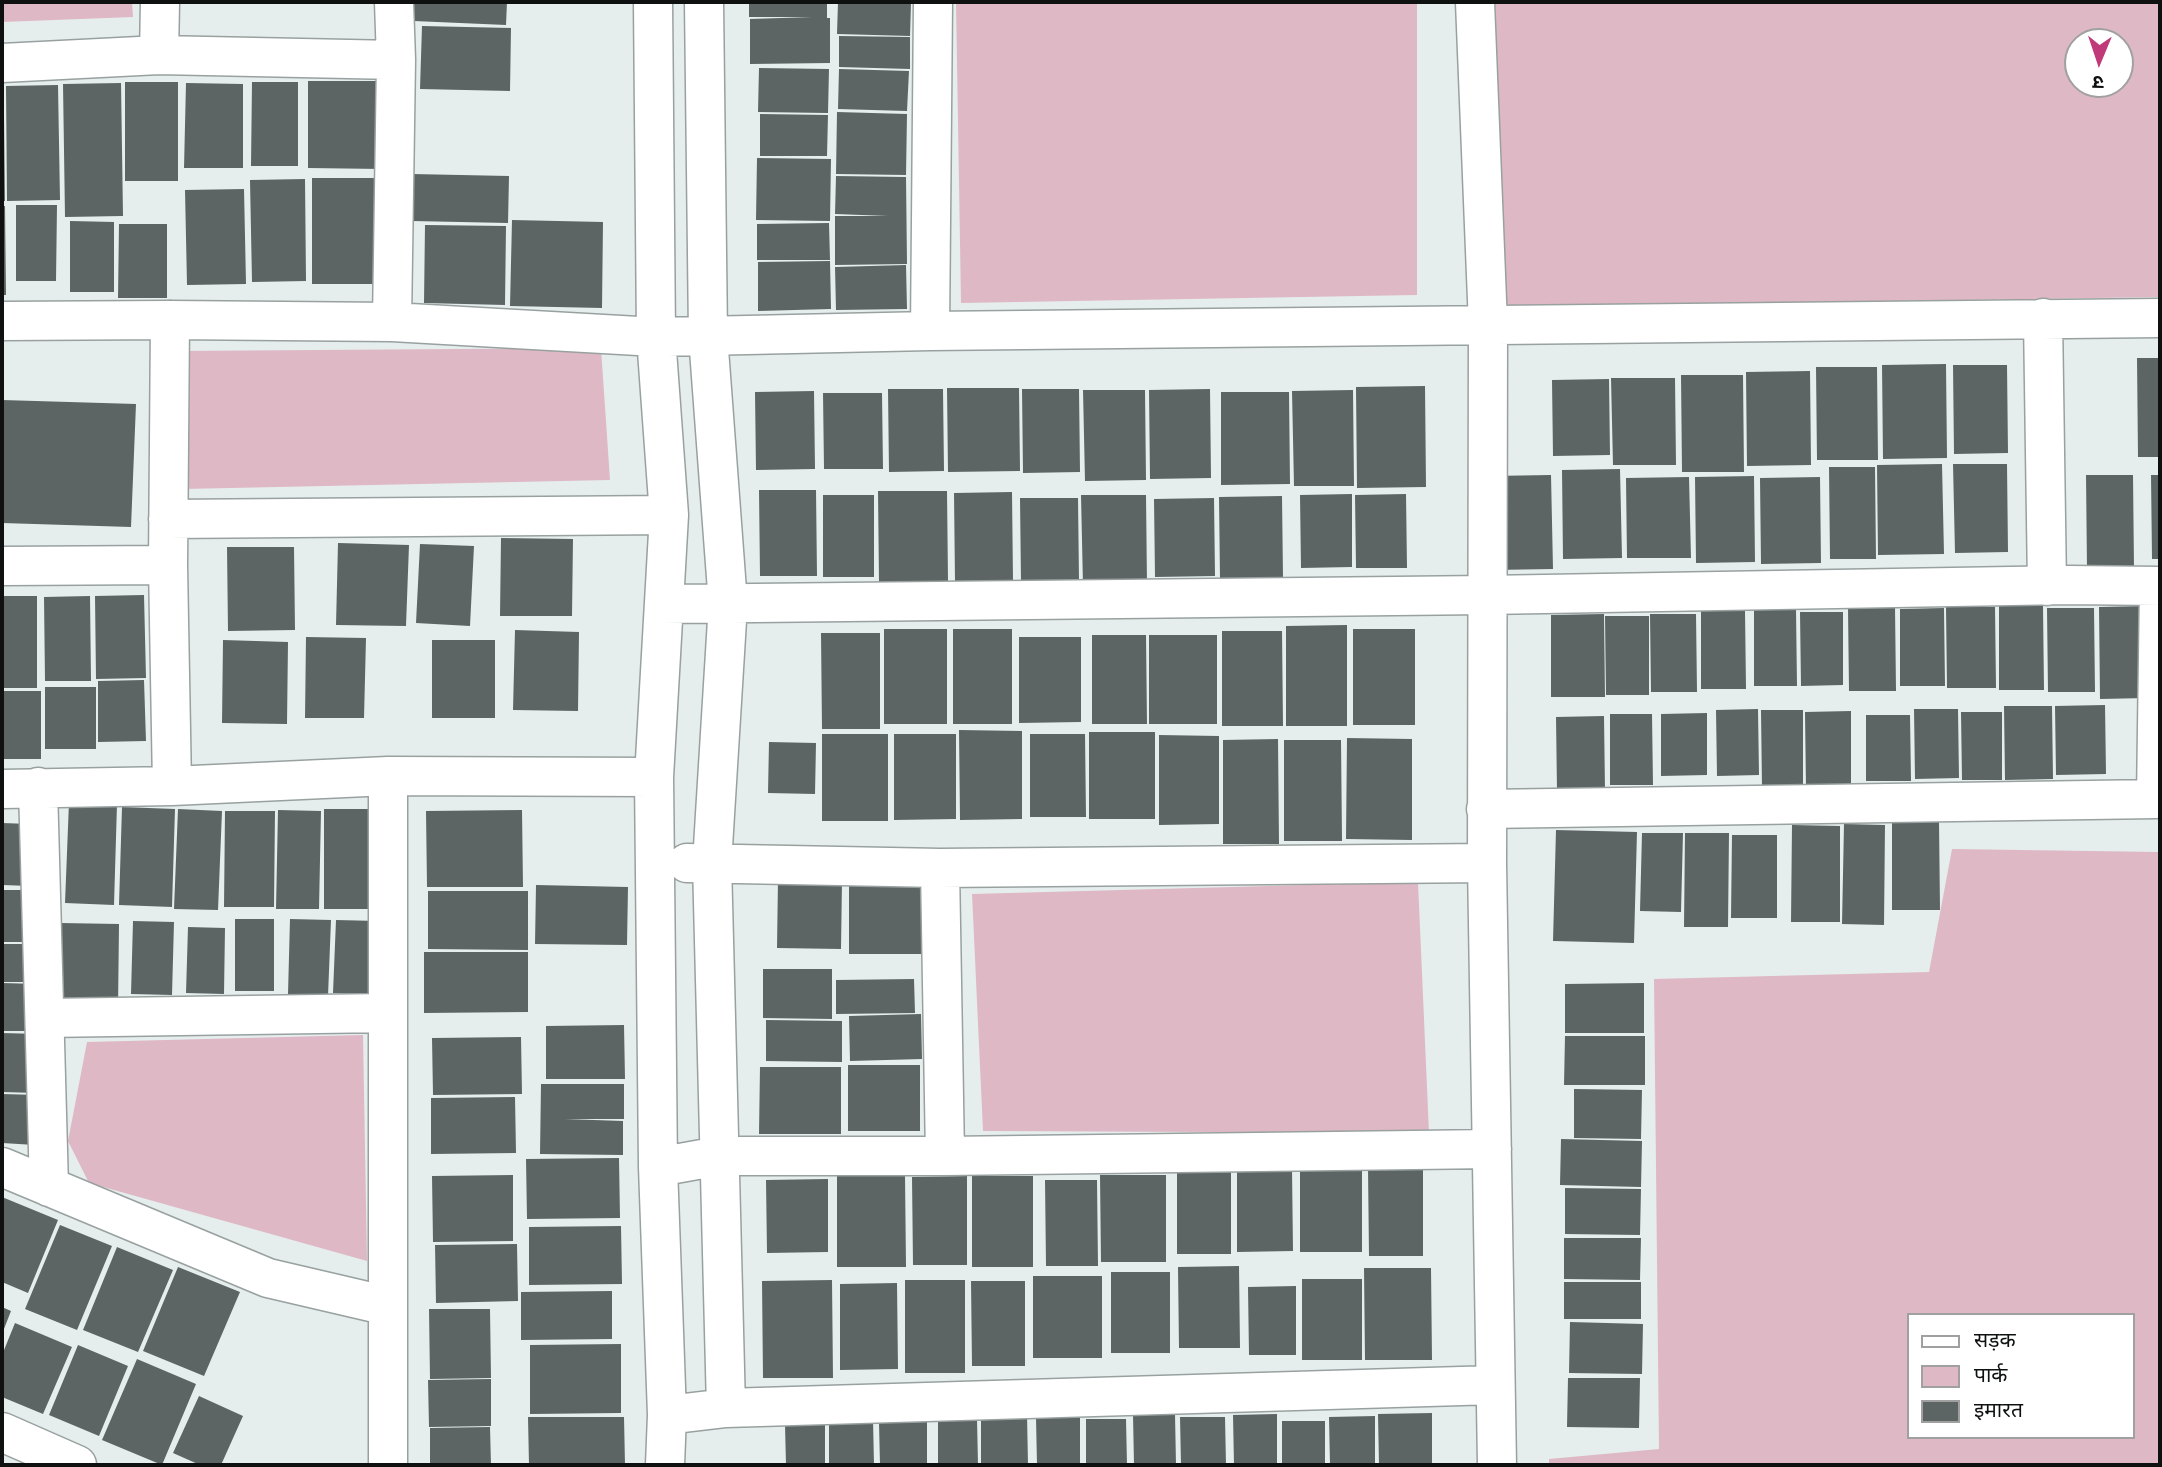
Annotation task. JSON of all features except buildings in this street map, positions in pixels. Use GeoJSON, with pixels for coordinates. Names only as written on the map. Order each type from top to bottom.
{"type":"FeatureCollection","features":[{"type":"Feature","properties":{"kind":"street"},"geometry":{"type":"LineString","coordinates":[[159,55],[160,2]]}},
{"type":"Feature","properties":{"kind":"street"},"geometry":{"type":"LineString","coordinates":[[392,322],[396,60],[394,2]]}},
{"type":"Feature","properties":{"kind":"street"},"geometry":{"type":"LineString","coordinates":[[653,2],[656,337],[669,515],[654,777],[658,1167],[667,1415],[666,1465]]}},
{"type":"Feature","properties":{"kind":"street"},"geometry":{"type":"LineString","coordinates":[[704,2],[708,336],[728,604],[712,863],[726,1408]]}},
{"type":"Feature","properties":{"kind":"street"},"geometry":{"type":"LineString","coordinates":[[930,331],[933,2]]}},
{"type":"Feature","properties":{"kind":"street"},"geometry":{"type":"LineString","coordinates":[[1475,2],[1488,325],[1486,809],[1497,1465]]}},
{"type":"Feature","properties":{"kind":"street"},"geometry":{"type":"LineString","coordinates":[[2,63],[159,55],[396,60]]}},
{"type":"Feature","properties":{"kind":"street"},"geometry":{"type":"LineString","coordinates":[[2043,318],[2047,586]]}},
{"type":"Feature","properties":{"kind":"street"},"geometry":{"type":"LineString","coordinates":[[2,321],[392,322],[656,337],[930,331],[2160,318]]}},
{"type":"Feature","properties":{"kind":"street"},"geometry":{"type":"LineString","coordinates":[[170,320],[168,565],[172,786]]}},
{"type":"Feature","properties":{"kind":"street"},"geometry":{"type":"LineString","coordinates":[[168,519],[669,515]]}},
{"type":"Feature","properties":{"kind":"street"},"geometry":{"type":"LineString","coordinates":[[2,566],[168,565]]}},
{"type":"Feature","properties":{"kind":"street"},"geometry":{"type":"LineString","coordinates":[[664,604],[2160,586],[2158,799],[1486,809]]}},
{"type":"Feature","properties":{"kind":"street"},"geometry":{"type":"LineString","coordinates":[[49,1187],[45,1018],[20,788],[172,786],[388,776],[654,777]]}},
{"type":"Feature","properties":{"kind":"street"},"geometry":{"type":"LineString","coordinates":[[388,776],[388,1465]]}},
{"type":"Feature","properties":{"kind":"street"},"geometry":{"type":"LineString","coordinates":[[656,863],[940,867],[1487,863]]}},
{"type":"Feature","properties":{"kind":"street"},"geometry":{"type":"LineString","coordinates":[[940,867],[945,1156]]}},
{"type":"Feature","properties":{"kind":"street"},"geometry":{"type":"LineString","coordinates":[[45,1018],[386,1013]]}},
{"type":"Feature","properties":{"kind":"street"},"geometry":{"type":"LineString","coordinates":[[658,1167],[719,1156],[1492,1149]]}},
{"type":"Feature","properties":{"kind":"street"},"geometry":{"type":"LineString","coordinates":[[2,1167],[268,1278],[388,1306]]}},
{"type":"Feature","properties":{"kind":"street"},"geometry":{"type":"LineString","coordinates":[[667,1415],[726,1408],[1495,1385]]}},
{"type":"Feature","properties":{"kind":"street"},"geometry":{"type":"LineString","coordinates":[[2,1432],[77,1465]]}},
{"type":"Feature","properties":{"kind":"green space"},"geometry":{"type":"Polygon","coordinates":[[[2,2],[132,2],[133,17],[2,22],[2,2]]]}},
{"type":"Feature","properties":{"kind":"green space"},"geometry":{"type":"Polygon","coordinates":[[[956,2],[1417,2],[1417,295],[961,303],[956,2]]]}},
{"type":"Feature","properties":{"kind":"green space"},"geometry":{"type":"Polygon","coordinates":[[[1487,2],[2160,2],[2160,297],[1507,307],[1487,2]]]}},
{"type":"Feature","properties":{"kind":"green space"},"geometry":{"type":"Polygon","coordinates":[[[601,348],[610,480],[183,489],[174,351],[601,348]]]}},
{"type":"Feature","properties":{"kind":"green space"},"geometry":{"type":"Polygon","coordinates":[[[1952,849],[2160,852],[2160,1465],[1549,1465],[1549,1459],[1659,1449],[1654,979],[1929,972],[1952,849]]]}},
{"type":"Feature","properties":{"kind":"green space"},"geometry":{"type":"Polygon","coordinates":[[[1418,882],[1429,1133],[983,1131],[972,894],[1418,882]]]}},
{"type":"Feature","properties":{"kind":"green space"},"geometry":{"type":"Polygon","coordinates":[[[363,1035],[367,1261],[89,1183],[68,1141],[87,1042],[363,1035]]]}}]}
